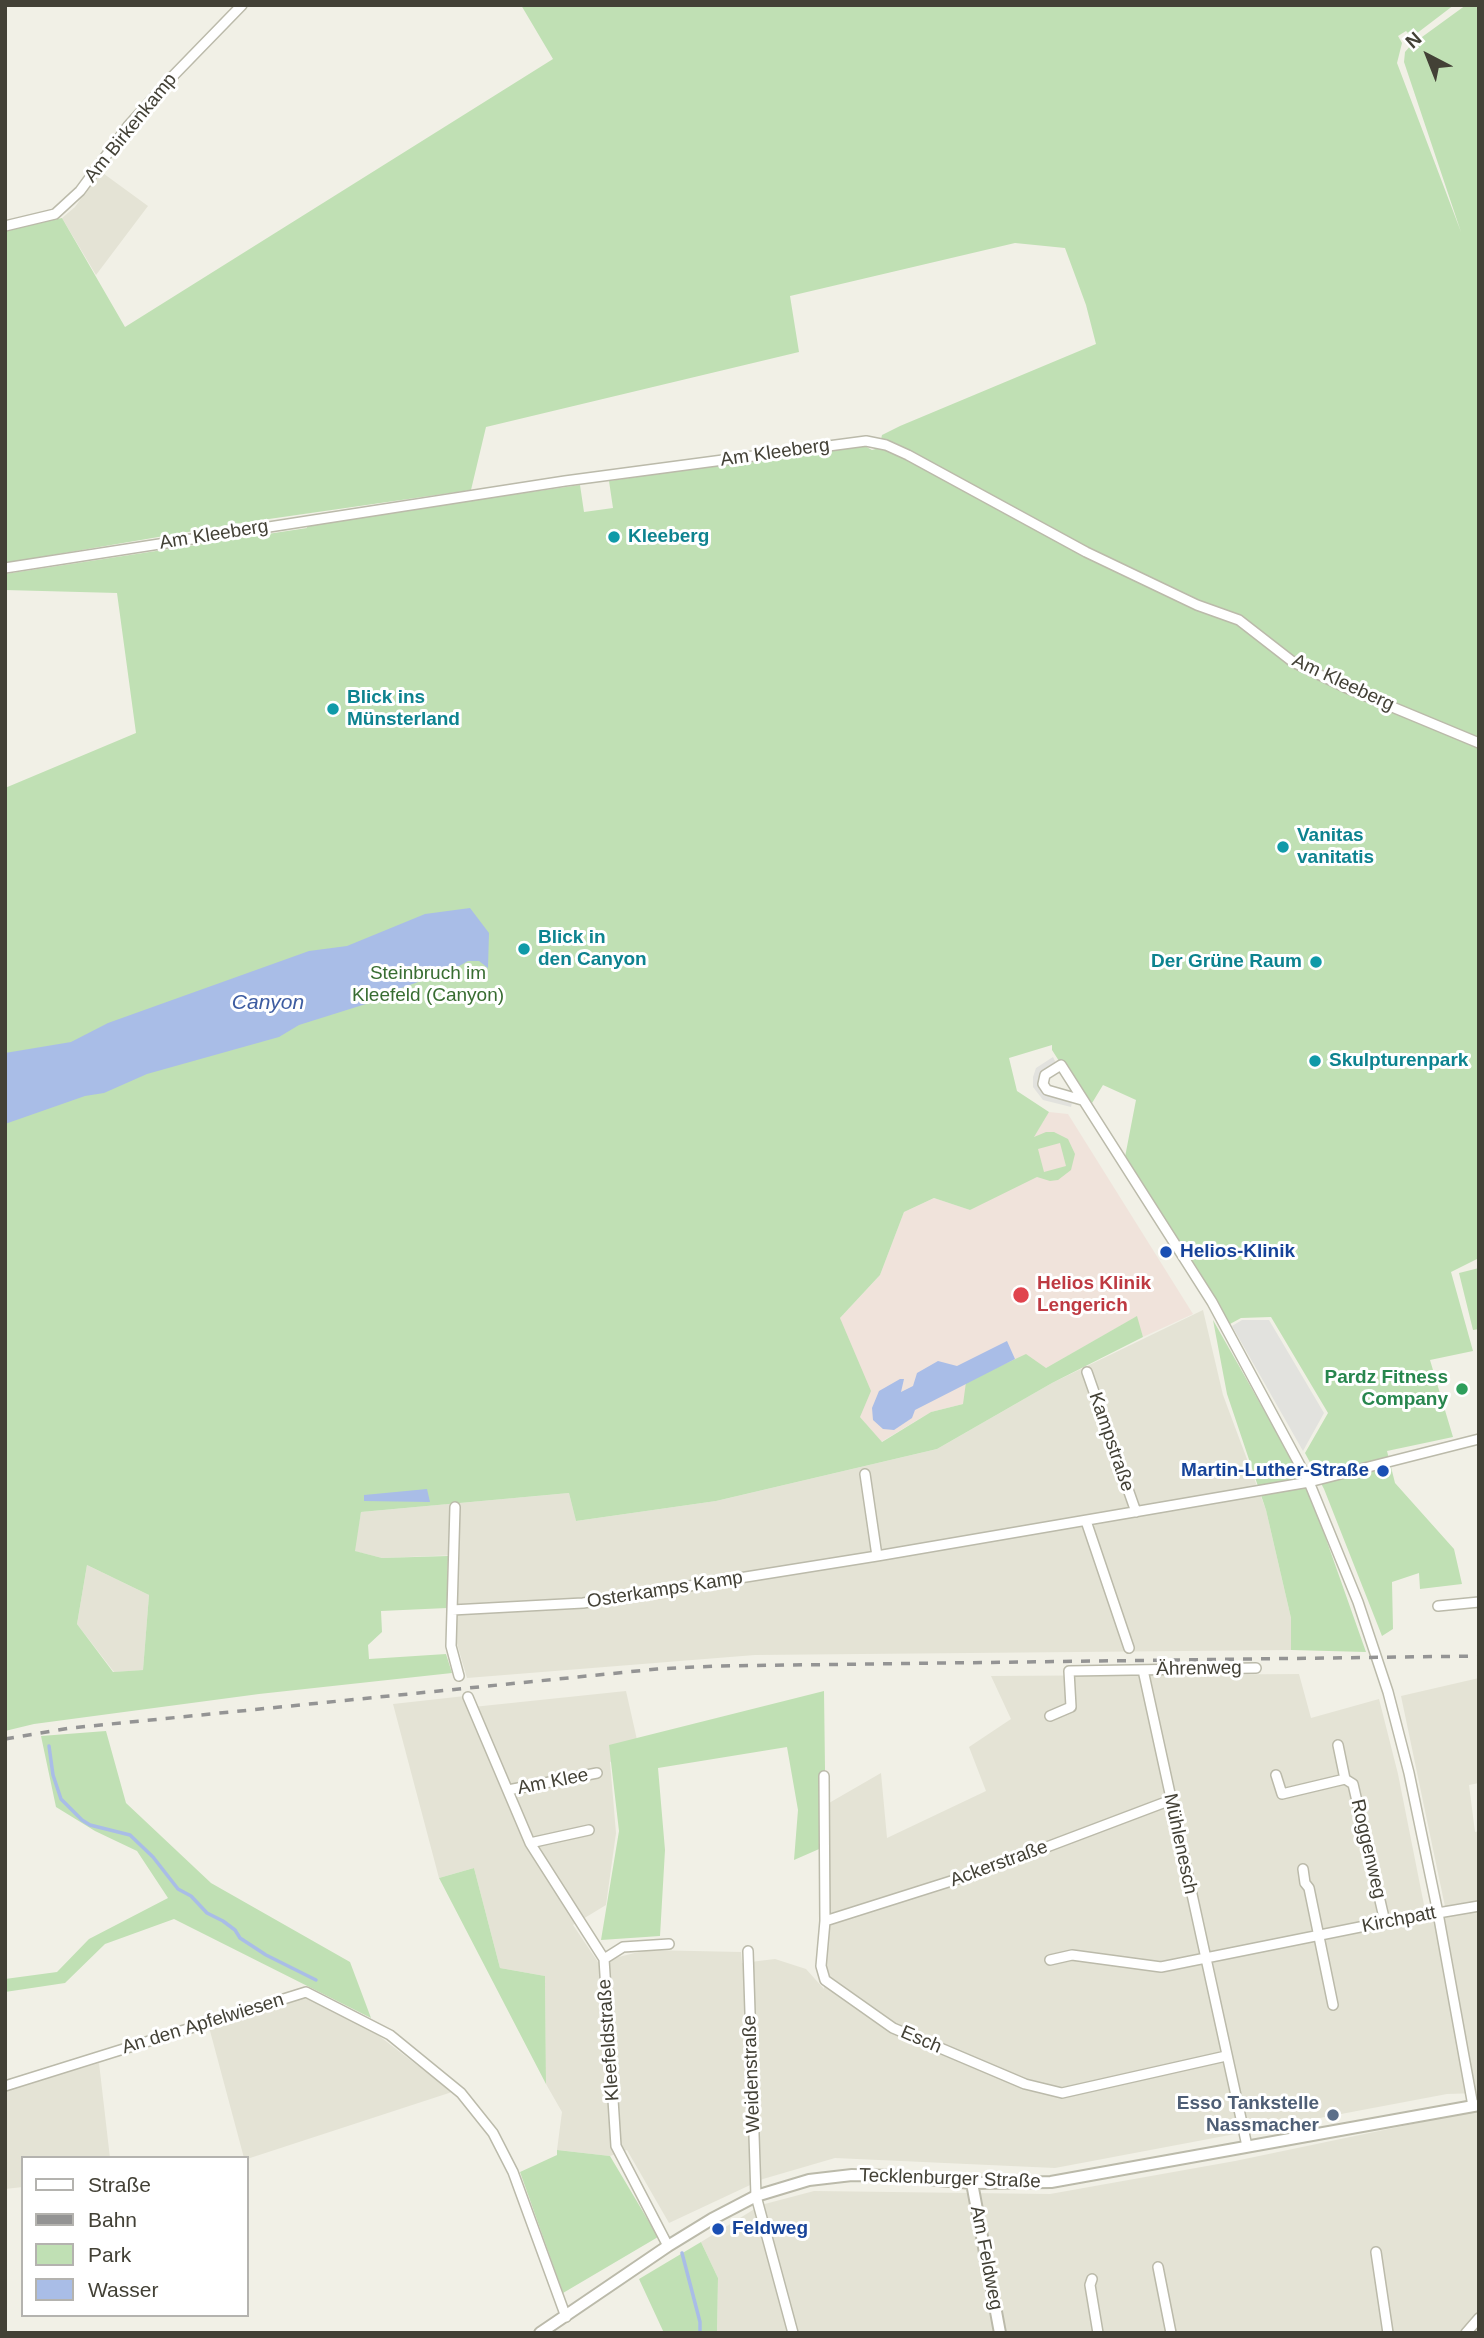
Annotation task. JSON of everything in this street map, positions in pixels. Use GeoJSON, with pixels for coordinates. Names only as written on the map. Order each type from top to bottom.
{"type":"FeatureCollection","features":[{"type":"Feature","properties":{"kind":"street","name":"Am Birkenkamp"},"geometry":{"type":"LineString","coordinates":[[5,226],[55,214],[80,191],[128,126],[242,5]]}},
{"type":"Feature","properties":{"kind":"street","name":"Am Kleeberg"},"geometry":{"type":"LineString","coordinates":[[5,568],[565,481],[866,441],[908,455],[1086,552],[1196,605],[1239,620],[1293,662],[1349,689],[1479,743]]}},
{"type":"Feature","properties":{"kind":"street"},"geometry":{"type":"LineString","coordinates":[[1082,1100],[1046,1090],[1045,1075],[1060,1065],[1212,1302],[1309,1482],[1358,1602],[1388,1692],[1409,1773],[1476,2105]]}},
{"type":"Feature","properties":{"kind":"street","name":"Kampstraße"},"geometry":{"type":"LineString","coordinates":[[1087,1372],[1136,1512]]}},
{"type":"Feature","properties":{"kind":"street","name":"Osterkamps Kamp"},"geometry":{"type":"LineString","coordinates":[[452,1610],[583,1603],[877,1556],[1309,1482],[1479,1439]]}},
{"type":"Feature","properties":{"kind":"street"},"geometry":{"type":"LineString","coordinates":[[865,1474],[877,1556]]}},
{"type":"Feature","properties":{"kind":"street"},"geometry":{"type":"LineString","coordinates":[[455,1507],[451,1646],[459,1676]]}},
{"type":"Feature","properties":{"kind":"street"},"geometry":{"type":"LineString","coordinates":[[1086,1521],[1129,1648]]}},
{"type":"Feature","properties":{"kind":"street"},"geometry":{"type":"LineString","coordinates":[[1438,1606],[1479,1602]]}},
{"type":"Feature","properties":{"kind":"street","name":"Ährenweg"},"geometry":{"type":"LineString","coordinates":[[1143,1670],[1256,1668]]}},
{"type":"Feature","properties":{"kind":"street"},"geometry":{"type":"LineString","coordinates":[[1050,1716],[1071,1707],[1069,1671],[1143,1670]]}},
{"type":"Feature","properties":{"kind":"street","name":"Mühlenesch"},"geometry":{"type":"LineString","coordinates":[[1143,1670],[1247,2146]]}},
{"type":"Feature","properties":{"kind":"street","name":"Kleefeldstraße"},"geometry":{"type":"LineString","coordinates":[[468,1697],[530,1843],[604,1959],[616,2146],[668,2246]]}},
{"type":"Feature","properties":{"kind":"street","name":"Roggenweg"},"geometry":{"type":"LineString","coordinates":[[1338,1745],[1345,1779]]}},
{"type":"Feature","properties":{"kind":"street","name":"Am Klee"},"geometry":{"type":"LineString","coordinates":[[508,1790],[597,1773]]}},
{"type":"Feature","properties":{"kind":"street","name":"Roggenweg"},"geometry":{"type":"LineString","coordinates":[[1276,1775],[1282,1794],[1345,1779],[1353,1784],[1385,1922]]}},
{"type":"Feature","properties":{"kind":"street","name":"Esch"},"geometry":{"type":"LineString","coordinates":[[824,1776],[825,1921],[821,1966],[825,1980],[892,2028],[1025,2084],[1062,2093],[1226,2056]]}},
{"type":"Feature","properties":{"kind":"street","name":"Ackerstraße"},"geometry":{"type":"LineString","coordinates":[[825,1921],[986,1870],[1171,1800]]}},
{"type":"Feature","properties":{"kind":"street"},"geometry":{"type":"LineString","coordinates":[[530,1843],[589,1830]]}},
{"type":"Feature","properties":{"kind":"street"},"geometry":{"type":"LineString","coordinates":[[1303,1869],[1333,2005]]}},
{"type":"Feature","properties":{"kind":"street","name":"Kirchpatt"},"geometry":{"type":"LineString","coordinates":[[1050,1960],[1072,1955],[1161,1967],[1479,1906]]}},
{"type":"Feature","properties":{"kind":"street"},"geometry":{"type":"LineString","coordinates":[[604,1959],[623,1947],[669,1944]]}},
{"type":"Feature","properties":{"kind":"street","name":"Weidenstraße"},"geometry":{"type":"LineString","coordinates":[[748,1951],[756,2196],[793,2333]]}},
{"type":"Feature","properties":{"kind":"street","name":"An den Apfelwiesen"},"geometry":{"type":"LineString","coordinates":[[5,2086],[306,1992],[390,2035],[461,2093],[494,2133],[513,2172],[566,2317]]}},
{"type":"Feature","properties":{"kind":"street","name":"Tecklenburger Straße"},"geometry":{"type":"LineString","coordinates":[[540,2333],[668,2246],[756,2196],[809,2180],[852,2175],[972,2183],[1051,2182],[1476,2105]]}},
{"type":"Feature","properties":{"kind":"street","name":"Am Feldweg"},"geometry":{"type":"LineString","coordinates":[[972,2183],[1000,2333]]}},
{"type":"Feature","properties":{"kind":"street"},"geometry":{"type":"LineString","coordinates":[[1376,2252],[1388,2333]]}},
{"type":"Feature","properties":{"kind":"street"},"geometry":{"type":"LineString","coordinates":[[1158,2267],[1171,2333]]}},
{"type":"Feature","properties":{"kind":"street"},"geometry":{"type":"LineString","coordinates":[[1092,2279],[1090,2285],[1098,2333]]}},
{"type":"Feature","properties":{"kind":"street"},"geometry":{"type":"LineString","coordinates":[[1466,2333],[1479,2318]]}},
{"type":"Feature","properties":{"kind":"shaded area"},"geometry":{"type":"Polygon","coordinates":[[[100,171],[148,206],[96,275],[62,218],[75,207],[100,171]]]}},
{"type":"Feature","properties":{"kind":"shaded area"},"geometry":{"type":"Polygon","coordinates":[[[1053,1057],[1058,1067],[1043,1084],[1073,1098],[1071,1107],[1043,1100],[1033,1087],[1036,1068],[1053,1057]]]}},
{"type":"Feature","properties":{"kind":"shaded area","name":"Helios Klinik Lengerich"},"geometry":{"type":"Polygon","coordinates":[[[1049,1112],[1068,1114],[1193,1314],[1143,1337],[1136,1317],[1046,1368],[963,1404],[931,1412],[881,1442],[860,1417],[840,1318],[880,1275],[904,1212],[934,1198],[970,1210],[1025,1150],[1049,1112]]]}},
{"type":"Feature","properties":{"kind":"shaded area"},"geometry":{"type":"Polygon","coordinates":[[[1203,1310],[1223,1395],[1266,1510],[1291,1618],[1291,1650],[755,1655],[467,1678],[455,1637],[458,1555],[382,1558],[354,1551],[361,1512],[569,1493],[576,1521],[716,1501],[937,1449],[1052,1383],[1203,1310]]]}},
{"type":"Feature","properties":{"kind":"shaded area"},"geometry":{"type":"Polygon","coordinates":[[[1242,1320],[1269,1320],[1324,1413],[1303,1451],[1232,1326],[1242,1320]]]}},
{"type":"Feature","properties":{"kind":"shaded area"},"geometry":{"type":"Polygon","coordinates":[[[87,1565],[149,1595],[143,1670],[114,1672],[77,1624],[87,1565]]]}},
{"type":"Feature","properties":{"kind":"shaded area"},"geometry":{"type":"Polygon","coordinates":[[[1299,1674],[1311,1718],[1379,1699],[1398,1774],[1427,1920],[1447,1916],[1401,1696],[1479,1678],[1479,1783],[1469,1785],[1475,1832],[1479,1831],[1479,2093],[1447,2094],[1055,2168],[835,2158],[763,2179],[669,2223],[627,2150],[610,2156],[557,2150],[562,2112],[546,2084],[545,1976],[500,1968],[474,1868],[439,1878],[393,1704],[465,1696],[473,1707],[626,1691],[640,1753],[610,1762],[616,1833],[606,1905],[573,1925],[598,1962],[647,1950],[741,1952],[742,1963],[775,1959],[806,1969],[824,1989],[829,1803],[881,1773],[887,1838],[986,1791],[969,1747],[1011,1719],[991,1676],[1299,1674]]]}},
{"type":"Feature","properties":{"kind":"shaded area"},"geometry":{"type":"Polygon","coordinates":[[[307,1995],[374,2032],[452,2092],[248,2159],[248,2156],[243,2156],[209,2027],[307,1995]]]}},
{"type":"Feature","properties":{"kind":"shaded area"},"geometry":{"type":"Polygon","coordinates":[[[99,2063],[110,2156],[21,2156],[21,2187],[5,2189],[5,2091],[99,2063]]]}},
{"type":"Feature","properties":{"kind":"shaded area"},"geometry":{"type":"Polygon","coordinates":[[[1479,2112],[1479,2333],[717,2333],[718,2278],[701,2242],[761,2205],[814,2191],[1050,2194],[1235,2161],[1479,2112]]]}},
{"type":"Feature","properties":{"kind":"green space","name":"Steinbruch im Kleefeld (Canyon)"},"geometry":{"type":"Polygon","coordinates":[[[521,5],[1454,5],[1412,37],[1406,31],[1398,36],[1402,43],[1397,63],[1461,232],[1404,62],[1405,52],[1411,45],[1466,5],[1479,5],[1479,1258],[1451,1272],[1473,1351],[1430,1360],[1453,1437],[1387,1451],[1395,1483],[1454,1549],[1462,1584],[1420,1589],[1419,1573],[1392,1582],[1393,1629],[1382,1636],[1324,1489],[1305,1453],[1328,1413],[1271,1317],[1241,1318],[1230,1324],[1125,1157],[1136,1100],[1103,1085],[1089,1108],[1052,1050],[1052,1045],[1009,1058],[1017,1091],[1049,1112],[1034,1137],[1054,1132],[1068,1139],[1075,1154],[1071,1170],[1058,1180],[1050,1181],[1037,1177],[970,1210],[934,1198],[904,1212],[880,1275],[840,1318],[871,1391],[860,1417],[882,1442],[931,1412],[963,1404],[966,1382],[1026,1354],[1046,1368],[1137,1316],[1143,1337],[1052,1383],[937,1449],[716,1501],[576,1521],[569,1493],[361,1512],[355,1551],[382,1558],[448,1556],[447,1608],[381,1611],[382,1632],[368,1645],[369,1659],[446,1654],[452,1673],[259,1694],[34,1724],[5,1731],[5,788],[136,733],[117,593],[5,590],[5,574],[307,528],[307,524],[580,485],[584,512],[613,508],[609,481],[861,444],[872,450],[879,448],[882,435],[900,426],[1096,344],[1086,305],[1065,248],[1015,243],[790,296],[799,352],[486,427],[471,490],[241,523],[5,563],[5,230],[62,218],[125,327],[553,59],[521,5]],[[1060,1143],[1038,1149],[1044,1172],[1066,1166],[1060,1143]],[[87,1565],[77,1624],[113,1672],[143,1670],[149,1595],[87,1565]]]}},
{"type":"Feature","properties":{"kind":"green space"},"geometry":{"type":"Polygon","coordinates":[[[1479,1268],[1479,1329],[1473,1330],[1459,1273],[1479,1268]]]}},
{"type":"Feature","properties":{"kind":"green space"},"geometry":{"type":"Polygon","coordinates":[[[1213,1320],[1308,1488],[1366,1652],[1291,1650],[1291,1618],[1266,1510],[1227,1394],[1213,1320]]]}},
{"type":"Feature","properties":{"kind":"green space"},"geometry":{"type":"Polygon","coordinates":[[[824,1691],[826,1846],[794,1860],[798,1810],[787,1747],[658,1768],[665,1850],[660,1936],[601,1940],[619,1831],[609,1745],[824,1691]]]}},
{"type":"Feature","properties":{"kind":"green space"},"geometry":{"type":"Polygon","coordinates":[[[106,1731],[126,1803],[211,1883],[350,1962],[371,2018],[174,1919],[105,1944],[65,1983],[5,1992],[5,1979],[57,1972],[89,1939],[168,1898],[137,1851],[95,1831],[56,1807],[41,1736],[106,1731]]]}},
{"type":"Feature","properties":{"kind":"green space"},"geometry":{"type":"Polygon","coordinates":[[[474,1868],[500,1968],[545,1976],[546,2084],[439,1878],[474,1868]]]}},
{"type":"Feature","properties":{"kind":"green space"},"geometry":{"type":"Polygon","coordinates":[[[557,2150],[610,2156],[658,2237],[563,2293],[520,2172],[557,2155],[557,2150]]]}},
{"type":"Feature","properties":{"kind":"green space"},"geometry":{"type":"Polygon","coordinates":[[[701,2242],[718,2278],[717,2333],[664,2333],[639,2279],[701,2242]]]}},
{"type":"Feature","properties":{"kind":"water","name":"Canyon"},"geometry":{"type":"Polygon","coordinates":[[[470,908],[489,933],[488,968],[479,961],[468,961],[454,969],[382,995],[369,1003],[299,1025],[279,1037],[147,1074],[104,1093],[85,1096],[5,1124],[5,1053],[71,1042],[108,1023],[309,951],[347,946],[425,914],[470,908]]]}},
{"type":"Feature","properties":{"kind":"water"},"geometry":{"type":"Polygon","coordinates":[[[1007,1341],[1015,1359],[915,1410],[912,1418],[894,1430],[883,1429],[873,1420],[872,1408],[879,1391],[904,1379],[901,1392],[913,1386],[917,1373],[938,1361],[957,1366],[1007,1341]]]}},
{"type":"Feature","properties":{"kind":"water"},"geometry":{"type":"Polygon","coordinates":[[[427,1489],[430,1502],[364,1501],[364,1495],[427,1489]]]}},
{"type":"Feature","properties":{"kind":"waterway"},"geometry":{"type":"LineString","coordinates":[[49,1746],[53,1775],[61,1799],[82,1820],[90,1825],[130,1835],[153,1857],[178,1889],[191,1896],[207,1913],[223,1921],[235,1930],[240,1938],[266,1955],[316,1980]]}},
{"type":"Feature","properties":{"kind":"waterway"},"geometry":{"type":"LineString","coordinates":[[682,2253],[700,2322],[700,2333]]}},
{"type":"Feature","properties":{"kind":"railway"},"geometry":{"type":"LineString","coordinates":[[5,1739],[70,1728],[657,1669],[1479,1656]]}},
{"type":"Feature","properties":{"kind":"place","name":"Kleeberg"},"geometry":{"type":"Point","coordinates":[614,537]}},
{"type":"Feature","properties":{"kind":"place","name":"Blick ins Münsterland"},"geometry":{"type":"Point","coordinates":[333,709]}},
{"type":"Feature","properties":{"kind":"place","name":"Vanitas vanitatis"},"geometry":{"type":"Point","coordinates":[1283,847]}},
{"type":"Feature","properties":{"kind":"place","name":"Blick in den Canyon"},"geometry":{"type":"Point","coordinates":[524,949]}},
{"type":"Feature","properties":{"kind":"place","name":"Der Grüne Raum"},"geometry":{"type":"Point","coordinates":[1316,962]}},
{"type":"Feature","properties":{"kind":"place","name":"Skulpturenpark"},"geometry":{"type":"Point","coordinates":[1315,1061]}},
{"type":"Feature","properties":{"kind":"place","name":"Helios-Klinik"},"geometry":{"type":"Point","coordinates":[1166,1252]}},
{"type":"Feature","properties":{"kind":"place","name":"Helios Klinik Lengerich"},"geometry":{"type":"Point","coordinates":[1021,1295]}},
{"type":"Feature","properties":{"kind":"place","name":"Pardz Fitness Company"},"geometry":{"type":"Point","coordinates":[1462,1389]}},
{"type":"Feature","properties":{"kind":"place","name":"Martin-Luther-Straße"},"geometry":{"type":"Point","coordinates":[1383,1471]}},
{"type":"Feature","properties":{"kind":"place","name":"Esso Tankstelle Nassmacher"},"geometry":{"type":"Point","coordinates":[1333,2115]}},
{"type":"Feature","properties":{"kind":"place","name":"Feldweg"},"geometry":{"type":"Point","coordinates":[718,2229]}}]}
